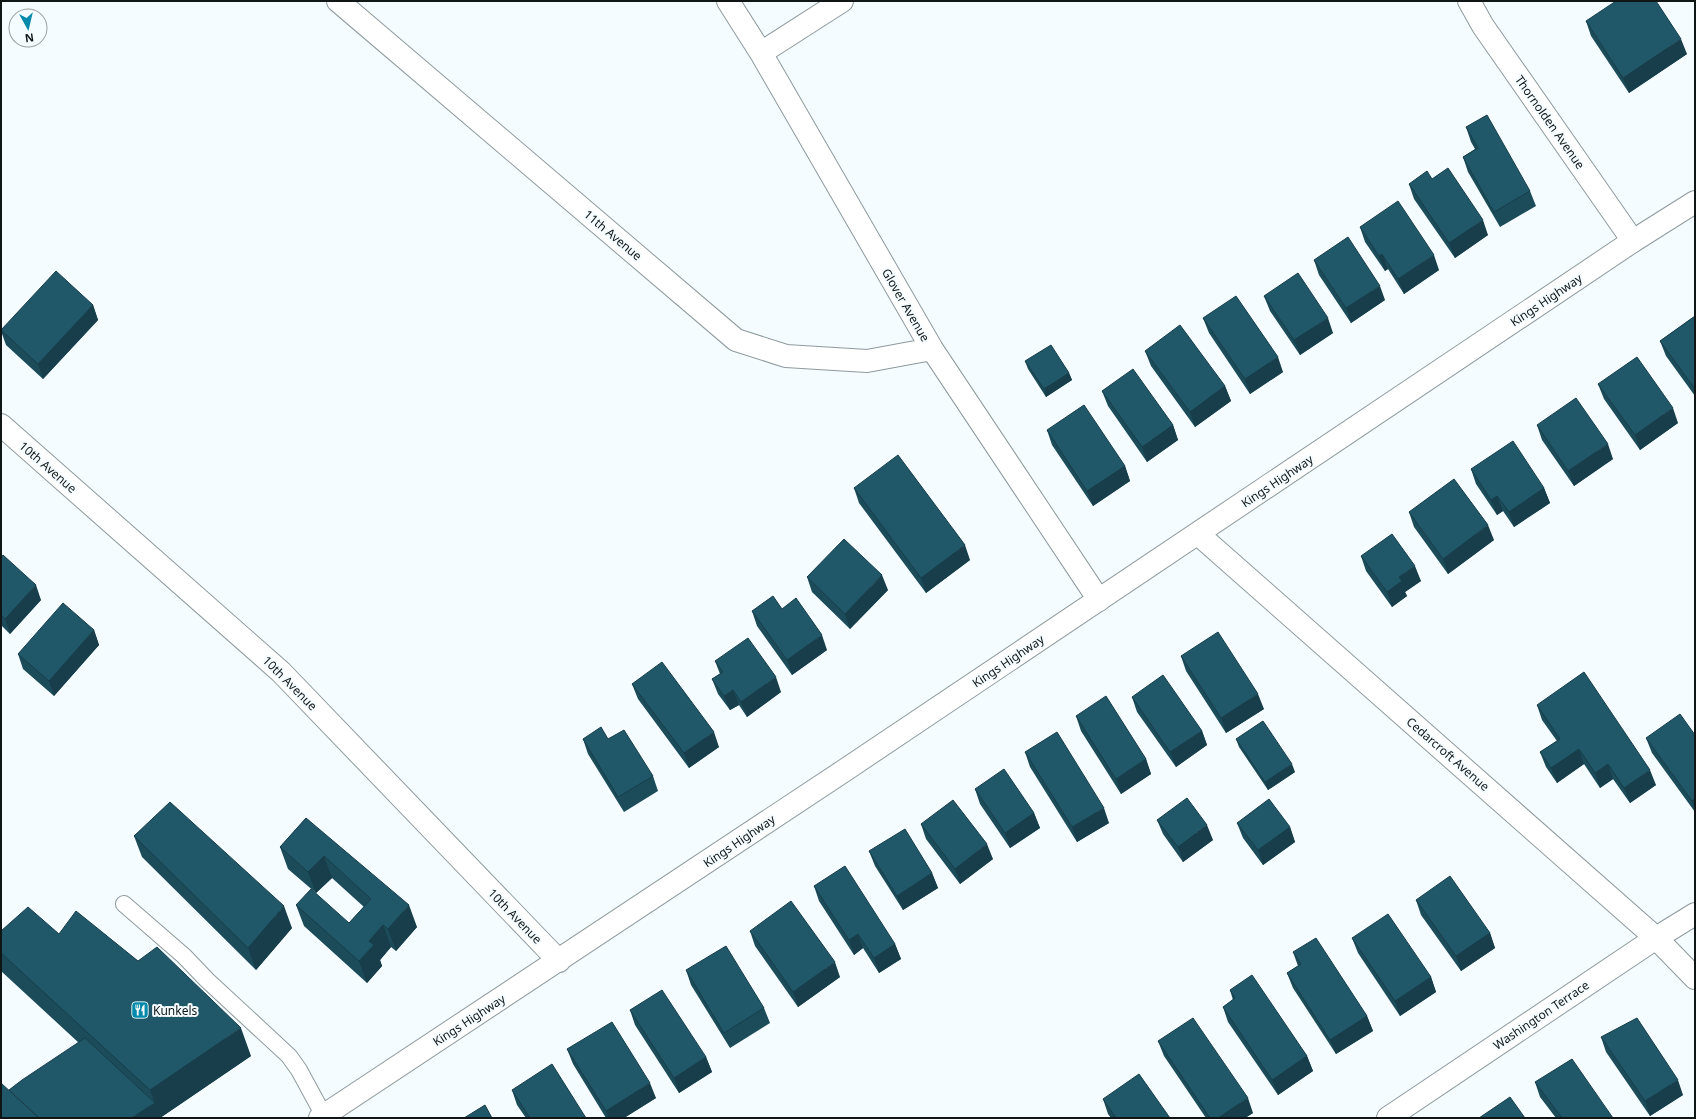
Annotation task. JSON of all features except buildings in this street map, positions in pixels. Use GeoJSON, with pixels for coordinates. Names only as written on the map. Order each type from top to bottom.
{"type":"FeatureCollection","features":[{"type":"Feature","properties":{"kind":"street","name":"11th Avenue"},"geometry":{"type":"LineString","coordinates":[[338,1],[736,340],[786,356],[867,361],[932,349]]}},
{"type":"Feature","properties":{"kind":"street","name":"Glover Avenue"},"geometry":{"type":"LineString","coordinates":[[728,1],[761,53],[932,349],[1099,600]]}},
{"type":"Feature","properties":{"kind":"street"},"geometry":{"type":"LineString","coordinates":[[761,53],[842,1]]}},
{"type":"Feature","properties":{"kind":"street","name":"Thornolden Avenue"},"geometry":{"type":"LineString","coordinates":[[1469,1],[1483,26],[1633,241]]}},
{"type":"Feature","properties":{"kind":"street","name":"Kings Highway"},"geometry":{"type":"LineString","coordinates":[[322,1117],[559,961],[1633,241],[1695,202]]}},
{"type":"Feature","properties":{"kind":"street","name":"10th Avenue"},"geometry":{"type":"LineString","coordinates":[[1,425],[281,672],[559,961]]}},
{"type":"Feature","properties":{"kind":"street","name":"Cedarcroft Avenue"},"geometry":{"type":"LineString","coordinates":[[1198,534],[1656,938],[1695,978]]}},
{"type":"Feature","properties":{"kind":"street","name":"Washington Terrace"},"geometry":{"type":"LineString","coordinates":[[1388,1118],[1656,938],[1695,914]]}},
{"type":"Feature","properties":{"kind":"lane"},"geometry":{"type":"LineString","coordinates":[[124,904],[184,956],[207,980],[289,1056],[299,1070],[322,1117]]}},
{"type":"Feature","properties":{"kind":"place","name":"Kunkels"},"geometry":{"type":"Point","coordinates":[140,1010]}}]}
